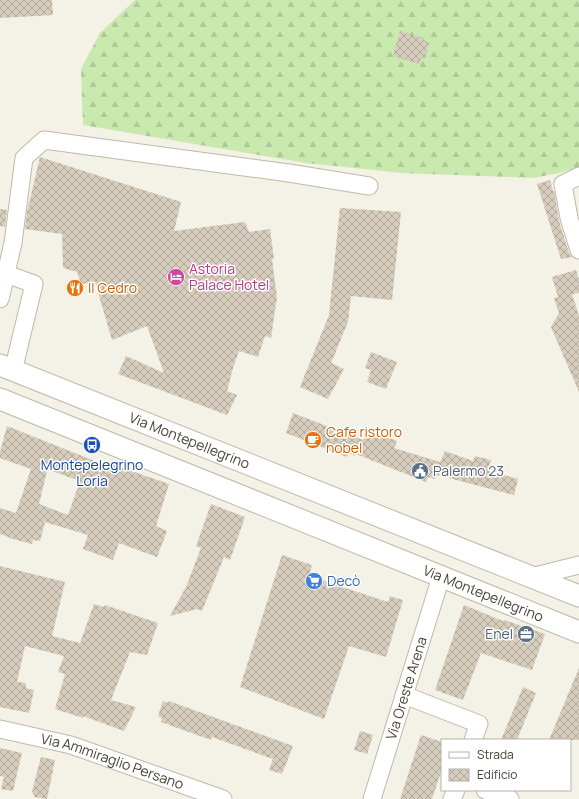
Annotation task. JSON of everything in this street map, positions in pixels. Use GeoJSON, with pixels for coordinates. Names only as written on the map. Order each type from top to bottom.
{"type":"FeatureCollection","features":[{"type":"Feature","properties":{"kind":"street"},"geometry":{"type":"LineString","coordinates":[[0,299],[13,243],[24,158],[44,140],[289,173],[369,186]]}},
{"type":"Feature","properties":{"kind":"street"},"geometry":{"type":"LineString","coordinates":[[579,176],[563,184],[569,218],[579,250]]}},
{"type":"Feature","properties":{"kind":"street"},"geometry":{"type":"LineString","coordinates":[[6,274],[34,284],[7,368]]}},
{"type":"Feature","properties":{"kind":"street","name":"Via Montepellegrino"},"geometry":{"type":"LineString","coordinates":[[7,368],[579,596]]}},
{"type":"Feature","properties":{"kind":"street","name":"Via Montepellegrino"},"geometry":{"type":"LineString","coordinates":[[0,399],[579,632]]}},
{"type":"Feature","properties":{"kind":"street"},"geometry":{"type":"LineString","coordinates":[[365,547],[378,516]]}},
{"type":"Feature","properties":{"kind":"street"},"geometry":{"type":"LineString","coordinates":[[531,577],[579,564]]}},
{"type":"Feature","properties":{"kind":"street","name":"Via Oreste Arena"},"geometry":{"type":"LineString","coordinates":[[372,799],[441,577]]}},
{"type":"Feature","properties":{"kind":"street"},"geometry":{"type":"LineString","coordinates":[[404,695],[479,724],[473,739]]}},
{"type":"Feature","properties":{"kind":"street","name":"Via Ammiraglio Persano"},"geometry":{"type":"LineString","coordinates":[[0,729],[71,745],[223,799]]}},
{"type":"Feature","properties":{"kind":"street"},"geometry":{"type":"LineString","coordinates":[[489,791],[510,799]]}},
{"type":"Feature","properties":{"kind":"green space"},"geometry":{"type":"Polygon","coordinates":[[[135,0],[579,0],[579,167],[533,178],[402,173],[306,163],[83,125],[81,69],[100,33],[135,0]]]}},
{"type":"Feature","properties":{"kind":"building"},"geometry":{"type":"Polygon","coordinates":[[[0,0],[52,0],[53,15],[0,18],[0,0]]]}},
{"type":"Feature","properties":{"kind":"building"},"geometry":{"type":"Polygon","coordinates":[[[400,31],[424,38],[423,40],[429,42],[425,59],[421,58],[419,64],[393,56],[400,31]]]}},
{"type":"Feature","properties":{"kind":"building"},"geometry":{"type":"Polygon","coordinates":[[[40,157],[181,202],[174,231],[245,222],[249,232],[270,229],[277,297],[271,338],[265,336],[258,357],[239,351],[227,391],[237,395],[227,415],[118,374],[126,356],[164,373],[147,326],[112,340],[95,282],[81,284],[77,272],[63,268],[62,234],[25,229],[27,212],[40,157]]]}},
{"type":"Feature","properties":{"kind":"building"},"geometry":{"type":"Polygon","coordinates":[[[550,180],[554,191],[559,221],[569,253],[572,257],[561,259],[537,184],[550,180]]]}},
{"type":"Feature","properties":{"kind":"building"},"geometry":{"type":"Polygon","coordinates":[[[340,208],[401,212],[392,300],[351,296],[348,322],[331,363],[344,369],[328,399],[300,387],[329,315],[340,208]]]}},
{"type":"Feature","properties":{"kind":"building"},"geometry":{"type":"Polygon","coordinates":[[[0,209],[7,210],[5,227],[0,226],[0,209]]]}},
{"type":"Feature","properties":{"kind":"building"},"geometry":{"type":"Polygon","coordinates":[[[576,270],[579,279],[579,293],[572,294],[579,316],[579,392],[551,327],[559,313],[554,298],[558,297],[552,277],[576,270]]]}},
{"type":"Feature","properties":{"kind":"building"},"geometry":{"type":"Polygon","coordinates":[[[371,352],[397,362],[386,389],[367,382],[371,370],[365,368],[371,352]]]}},
{"type":"Feature","properties":{"kind":"building"},"geometry":{"type":"Polygon","coordinates":[[[293,413],[363,440],[368,430],[397,441],[394,448],[440,462],[445,451],[473,461],[475,456],[491,460],[488,471],[518,479],[514,495],[437,475],[435,479],[428,477],[426,482],[356,454],[355,456],[349,453],[347,457],[286,433],[293,413]]]}},
{"type":"Feature","properties":{"kind":"building"},"geometry":{"type":"Polygon","coordinates":[[[7,426],[110,467],[111,464],[169,484],[156,526],[167,531],[157,557],[119,543],[113,560],[83,549],[88,535],[45,522],[40,541],[33,540],[32,544],[0,534],[0,508],[16,513],[31,469],[0,458],[0,452],[7,426]],[[49,470],[47,471],[39,504],[68,515],[80,481],[49,470]]]}},
{"type":"Feature","properties":{"kind":"building"},"geometry":{"type":"Polygon","coordinates":[[[211,504],[245,517],[230,560],[224,557],[202,611],[197,609],[170,616],[186,587],[201,548],[196,546],[211,504]]]}},
{"type":"Feature","properties":{"kind":"building"},"geometry":{"type":"Polygon","coordinates":[[[282,555],[312,565],[309,576],[388,602],[390,596],[403,600],[386,657],[349,646],[324,719],[240,687],[282,555]]]}},
{"type":"Feature","properties":{"kind":"building"},"geometry":{"type":"Polygon","coordinates":[[[0,566],[65,582],[52,636],[80,643],[94,604],[104,607],[105,605],[158,623],[147,655],[130,652],[111,700],[136,707],[124,731],[83,716],[83,718],[55,709],[65,674],[58,672],[64,656],[25,646],[17,682],[26,683],[26,688],[34,690],[29,713],[0,707],[0,566]]]}},
{"type":"Feature","properties":{"kind":"building"},"geometry":{"type":"Polygon","coordinates":[[[464,605],[503,621],[504,620],[545,634],[532,670],[481,653],[463,700],[435,690],[464,605]]]}},
{"type":"Feature","properties":{"kind":"building"},"geometry":{"type":"Polygon","coordinates":[[[579,668],[579,740],[549,739],[579,668]]]}},
{"type":"Feature","properties":{"kind":"building"},"geometry":{"type":"Polygon","coordinates":[[[523,687],[536,693],[517,739],[501,739],[523,687]]]}},
{"type":"Feature","properties":{"kind":"building"},"geometry":{"type":"Polygon","coordinates":[[[163,701],[168,703],[169,701],[293,746],[282,774],[269,770],[273,759],[212,737],[211,740],[161,722],[162,718],[158,716],[163,701]]]}},
{"type":"Feature","properties":{"kind":"building"},"geometry":{"type":"Polygon","coordinates":[[[360,731],[373,735],[367,754],[354,750],[360,731]]]}},
{"type":"Feature","properties":{"kind":"building"},"geometry":{"type":"Polygon","coordinates":[[[421,735],[441,742],[441,772],[432,799],[400,799],[421,735]]]}},
{"type":"Feature","properties":{"kind":"building"},"geometry":{"type":"Polygon","coordinates":[[[0,748],[22,753],[13,791],[1,789],[4,777],[0,776],[0,748]]]}},
{"type":"Feature","properties":{"kind":"building"},"geometry":{"type":"Polygon","coordinates":[[[41,757],[55,760],[47,799],[35,797],[32,791],[41,757]]]}},
{"type":"Feature","properties":{"kind":"place","name":"Astoria Palace Hotel"},"geometry":{"type":"Point","coordinates":[176,277]}},
{"type":"Feature","properties":{"kind":"place","name":"Il Cedro"},"geometry":{"type":"Point","coordinates":[75,288]}},
{"type":"Feature","properties":{"kind":"place","name":"Cafe ristoro nobel"},"geometry":{"type":"Point","coordinates":[313,440]}},
{"type":"Feature","properties":{"kind":"place","name":"Montepelegrino Loria"},"geometry":{"type":"Point","coordinates":[92,445]}},
{"type":"Feature","properties":{"kind":"place","name":"Palermo 23"},"geometry":{"type":"Point","coordinates":[420,471]}},
{"type":"Feature","properties":{"kind":"place","name":"Decò"},"geometry":{"type":"Point","coordinates":[314,581]}},
{"type":"Feature","properties":{"kind":"place","name":"Enel"},"geometry":{"type":"Point","coordinates":[526,634]}}]}
